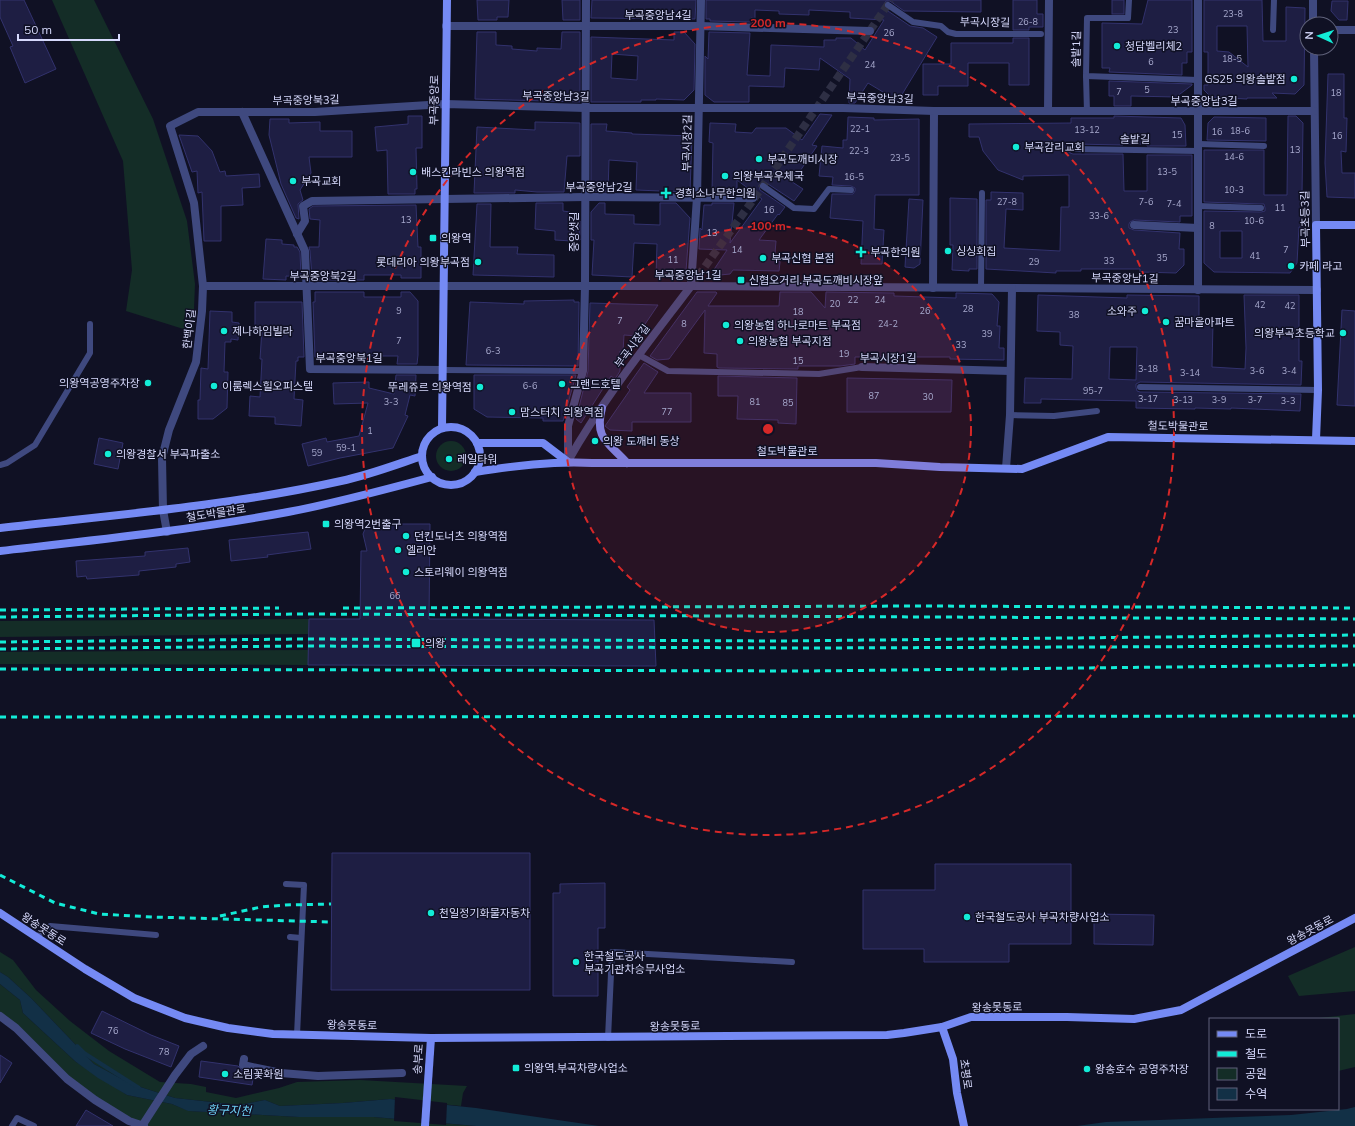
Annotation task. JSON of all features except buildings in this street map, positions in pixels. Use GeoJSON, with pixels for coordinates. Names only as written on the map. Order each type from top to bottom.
{"type":"FeatureCollection","features":[{"type":"Feature","properties":{"kind":"street","name":"부곡중앙로"},"geometry":{"type":"LineString","coordinates":[[442,428],[447,0]]}},
{"type":"Feature","properties":{"kind":"street","name":"중앙샛길"},"geometry":{"type":"LineString","coordinates":[[568,462],[568,426],[583,371],[585,286],[586,0]]}},
{"type":"Feature","properties":{"kind":"street","name":"부곡시장2길"},"geometry":{"type":"LineString","coordinates":[[690,286],[697,197],[701,0]]}},
{"type":"Feature","properties":{"kind":"street"},"geometry":{"type":"LineString","coordinates":[[1048,112],[1049,0]]}},
{"type":"Feature","properties":{"kind":"street"},"geometry":{"type":"LineString","coordinates":[[1198,0],[1198,290]]}},
{"type":"Feature","properties":{"kind":"street"},"geometry":{"type":"LineString","coordinates":[[1313,0],[1313,16]]}},
{"type":"Feature","properties":{"kind":"street","name":"부곡중앙남4길"},"geometry":{"type":"LineString","coordinates":[[446,26],[700,26],[870,31]]}},
{"type":"Feature","properties":{"kind":"street"},"geometry":{"type":"LineString","coordinates":[[1339,30],[1355,30]]}},
{"type":"Feature","properties":{"kind":"street","name":"부곡초등3길"},"geometry":{"type":"LineString","coordinates":[[1314,56],[1318,390],[1316,439]]}},
{"type":"Feature","properties":{"kind":"street","name":"부곡중앙남3길"},"geometry":{"type":"LineString","coordinates":[[445,104],[585,108],[843,108],[934,112],[1314,111]]}},
{"type":"Feature","properties":{"kind":"street","name":"부곡중앙북3길"},"geometry":{"type":"LineString","coordinates":[[170,126],[198,112],[315,112],[445,104]]}},
{"type":"Feature","properties":{"kind":"street","name":"부곡중앙북1길"},"geometry":{"type":"LineString","coordinates":[[242,112],[305,250],[310,369],[443,370]]}},
{"type":"Feature","properties":{"kind":"street"},"geometry":{"type":"LineString","coordinates":[[933,288],[934,112]]}},
{"type":"Feature","properties":{"kind":"street","name":"한백이길"},"geometry":{"type":"LineString","coordinates":[[166,532],[163,510],[162,458],[169,430],[196,362],[202,311],[203,286],[194,203],[170,126]]}},
{"type":"Feature","properties":{"kind":"street","name":"부곡중앙남2길"},"geometry":{"type":"LineString","coordinates":[[444,200],[697,197],[753,198]]}},
{"type":"Feature","properties":{"kind":"street"},"geometry":{"type":"LineString","coordinates":[[297,234],[305,221],[303,206],[312,201],[444,200]]}},
{"type":"Feature","properties":{"kind":"street"},"geometry":{"type":"LineString","coordinates":[[1134,225],[1198,228]]}},
{"type":"Feature","properties":{"kind":"street"},"geometry":{"type":"LineString","coordinates":[[1316,225],[1355,225]]}},
{"type":"Feature","properties":{"kind":"street","name":"부곡중앙북2길"},"geometry":{"type":"LineString","coordinates":[[203,286],[444,287]]}},
{"type":"Feature","properties":{"kind":"street","name":"부곡중앙남1길"},"geometry":{"type":"LineString","coordinates":[[444,287],[690,286],[1316,290]]}},
{"type":"Feature","properties":{"kind":"street","name":"부곡시장길"},"geometry":{"type":"LineString","coordinates":[[568,462],[585,432],[690,286]]}},
{"type":"Feature","properties":{"kind":"street"},"geometry":{"type":"LineString","coordinates":[[1006,468],[1010,415],[1012,288]]}},
{"type":"Feature","properties":{"kind":"street","name":"부곡시장1길"},"geometry":{"type":"LineString","coordinates":[[862,367],[1010,371]]}},
{"type":"Feature","properties":{"kind":"street"},"geometry":{"type":"LineString","coordinates":[[602,408],[599,418],[602,438],[627,462]]}},
{"type":"Feature","properties":{"kind":"street"},"geometry":{"type":"LineString","coordinates":[[452,427],[462,429],[471,435],[477,443],[480,453],[479,463],[475,472],[462,482],[446,484],[438,482],[432,477],[424,465],[422,456],[423,449],[430,436],[442,428],[452,427]]}},
{"type":"Feature","properties":{"kind":"street","name":"철도박물관로"},"geometry":{"type":"LineString","coordinates":[[475,472],[512,466],[568,462],[876,463],[940,467],[1022,469],[1108,436],[1316,439],[1355,441]]}},
{"type":"Feature","properties":{"kind":"street"},"geometry":{"type":"LineString","coordinates":[[477,443],[543,443],[568,462]]}},
{"type":"Feature","properties":{"kind":"street","name":"철도박물관로"},"geometry":{"type":"LineString","coordinates":[[0,528],[163,510],[286,492],[342,481],[376,472],[422,456]]}},
{"type":"Feature","properties":{"kind":"street","name":"철도박물관로"},"geometry":{"type":"LineString","coordinates":[[0,551],[166,532],[288,512],[350,499],[432,477]]}},
{"type":"Feature","properties":{"kind":"street","name":"왕송못동로"},"geometry":{"type":"LineString","coordinates":[[0,913],[85,969],[134,998],[185,1018],[228,1028],[273,1034],[431,1038],[887,1035],[942,1027],[971,1017],[1134,1019],[1181,1010],[1355,918]]}},
{"type":"Feature","properties":{"kind":"street"},"geometry":{"type":"LineString","coordinates":[[0,1016],[16,1028],[67,1079],[95,1100],[129,1121],[144,1125],[175,1075],[192,1054],[203,1046]]}},
{"type":"Feature","properties":{"kind":"street","name":"초평로"},"geometry":{"type":"LineString","coordinates":[[942,1027],[953,1059],[957,1092],[964,1126]]}},
{"type":"Feature","properties":{"kind":"street","name":"송부로"},"geometry":{"type":"LineString","coordinates":[[425,1126],[431,1038]]}},
{"type":"Feature","properties":{"kind":"street"},"geometry":{"type":"LineString","coordinates":[[244,1059],[243,1065],[281,1073],[318,1076],[402,1073]]}},
{"type":"Feature","properties":{"kind":"lane","name":"솔밭1길"},"geometry":{"type":"LineString","coordinates":[[1129,0],[1128,18],[1087,18],[1086,76],[1198,80]]}},
{"type":"Feature","properties":{"kind":"lane"},"geometry":{"type":"LineString","coordinates":[[1273,30],[1274,0]]}},
{"type":"Feature","properties":{"kind":"lane","name":"부곡시장길"},"geometry":{"type":"LineString","coordinates":[[888,5],[913,22],[941,26],[948,32],[956,34],[1041,34]]}},
{"type":"Feature","properties":{"kind":"lane"},"geometry":{"type":"LineString","coordinates":[[1086,76],[1087,112]]}},
{"type":"Feature","properties":{"kind":"lane","name":"솔밭길"},"geometry":{"type":"LineString","coordinates":[[1073,149],[1264,146]]}},
{"type":"Feature","properties":{"kind":"lane"},"geometry":{"type":"LineString","coordinates":[[763,186],[794,208],[814,209],[829,189],[851,190]]}},
{"type":"Feature","properties":{"kind":"lane"},"geometry":{"type":"LineString","coordinates":[[980,288],[982,193]]}},
{"type":"Feature","properties":{"kind":"lane"},"geometry":{"type":"LineString","coordinates":[[1198,206],[1261,208]]}},
{"type":"Feature","properties":{"kind":"lane"},"geometry":{"type":"LineString","coordinates":[[0,465],[7,463],[35,445],[90,354],[90,324]]}},
{"type":"Feature","properties":{"kind":"lane","name":"부곡시장1길"},"geometry":{"type":"LineString","coordinates":[[639,355],[668,371],[819,374],[862,367]]}},
{"type":"Feature","properties":{"kind":"lane"},"geometry":{"type":"LineString","coordinates":[[443,370],[583,371]]}},
{"type":"Feature","properties":{"kind":"lane"},"geometry":{"type":"LineString","coordinates":[[1140,387],[1318,390]]}},
{"type":"Feature","properties":{"kind":"lane"},"geometry":{"type":"LineString","coordinates":[[1010,415],[1054,416],[1097,411]]}},
{"type":"Feature","properties":{"kind":"lane"},"geometry":{"type":"LineString","coordinates":[[286,884],[304,885],[297,1035]]}},
{"type":"Feature","properties":{"kind":"lane"},"geometry":{"type":"LineString","coordinates":[[36,937],[50,926],[156,935]]}},
{"type":"Feature","properties":{"kind":"lane"},"geometry":{"type":"LineString","coordinates":[[290,937],[301,938]]}},
{"type":"Feature","properties":{"kind":"lane"},"geometry":{"type":"LineString","coordinates":[[608,1038],[612,952],[792,962]]}},
{"type":"Feature","properties":{"kind":"lane"},"geometry":{"type":"LineString","coordinates":[[12,1126],[17,1118],[34,1126]]}},
{"type":"Feature","properties":{"kind":"green space"},"geometry":{"type":"Polygon","coordinates":[[[52,0],[94,0],[153,119],[187,221],[195,284],[193,332],[126,311],[132,270],[123,161],[52,0]]]}},
{"type":"Feature","properties":{"kind":"green space"},"geometry":{"type":"Polygon","coordinates":[[[451,441],[462,445],[466,456],[462,467],[451,471],[440,467],[436,456],[440,445],[451,441]]]}},
{"type":"Feature","properties":{"kind":"green space"},"geometry":{"type":"Polygon","coordinates":[[[309,619],[309,634],[0,637],[0,621],[309,619]]]}},
{"type":"Feature","properties":{"kind":"green space"},"geometry":{"type":"Polygon","coordinates":[[[309,650],[308,665],[0,664],[0,652],[309,650]]]}},
{"type":"Feature","properties":{"kind":"green space"},"geometry":{"type":"Polygon","coordinates":[[[1355,947],[1355,991],[1299,996],[1288,976],[1355,947]]]}},
{"type":"Feature","properties":{"kind":"green space"},"geometry":{"type":"Polygon","coordinates":[[[0,952],[13,960],[36,990],[70,1021],[109,1051],[160,1082],[191,1084],[206,1087],[206,1092],[236,1098],[279,1088],[297,1082],[360,1080],[467,1086],[463,1093],[461,1106],[390,1099],[280,1106],[265,1100],[239,1105],[175,1098],[131,1084],[94,1064],[31,998],[8,977],[0,972],[0,952]]]}},
{"type":"Feature","properties":{"kind":"green space"},"geometry":{"type":"Polygon","coordinates":[[[0,984],[20,1000],[23,1013],[76,1062],[127,1095],[172,1104],[189,1111],[299,1117],[374,1117],[476,1126],[144,1126],[95,1100],[0,1016],[0,984]]]}},
{"type":"Feature","properties":{"kind":"green space"},"geometry":{"type":"Polygon","coordinates":[[[1355,1014],[1355,1067],[1339,1071],[1339,1018],[1319,1018],[1355,1014]]]}},
{"type":"Feature","properties":{"kind":"water","name":"황구지천"},"geometry":{"type":"Polygon","coordinates":[[[0,972],[8,977],[31,998],[94,1064],[131,1084],[175,1098],[239,1105],[265,1100],[280,1106],[390,1099],[476,1108],[599,1126],[476,1126],[374,1117],[299,1117],[188,1111],[172,1104],[127,1095],[98,1078],[76,1062],[23,1013],[20,1000],[0,984],[0,972]]]}},
{"type":"Feature","properties":{"kind":"water"},"geometry":{"type":"Polygon","coordinates":[[[1355,1107],[1355,1126],[1077,1126],[1106,1122],[1291,1115],[1355,1107]]]}},
{"type":"Feature","properties":{"kind":"pier"},"geometry":{"type":"Polygon","coordinates":[[[395,1097],[447,1103],[446,1125],[394,1121],[395,1097]]]}},
{"type":"Feature","properties":{"kind":"waterway","name":"황구지천"},"geometry":{"type":"LineString","coordinates":[[77,1046],[84,1053],[139,1088]]}},
{"type":"Feature","properties":{"kind":"tunnel"},"geometry":{"type":"LineString","coordinates":[[691,286],[763,186],[891,0]]}},
{"type":"Feature","properties":{"kind":"railway"},"geometry":{"type":"LineString","coordinates":[[343,608],[923,606],[1355,608]]}},
{"type":"Feature","properties":{"kind":"railway"},"geometry":{"type":"LineString","coordinates":[[0,610],[279,608]]}},
{"type":"Feature","properties":{"kind":"railway"},"geometry":{"type":"LineString","coordinates":[[0,617],[301,614],[1355,619]]}},
{"type":"Feature","properties":{"kind":"railway"},"geometry":{"type":"LineString","coordinates":[[0,642],[302,639],[780,641],[1355,635]]}},
{"type":"Feature","properties":{"kind":"railway"},"geometry":{"type":"LineString","coordinates":[[0,649],[299,646],[811,648],[1355,646]]}},
{"type":"Feature","properties":{"kind":"railway"},"geometry":{"type":"LineString","coordinates":[[0,669],[808,671],[1355,665]]}},
{"type":"Feature","properties":{"kind":"railway"},"geometry":{"type":"LineString","coordinates":[[0,717],[1355,716]]}},
{"type":"Feature","properties":{"kind":"railway"},"geometry":{"type":"LineString","coordinates":[[0,875],[55,903],[99,914],[331,922]]}},
{"type":"Feature","properties":{"kind":"railway"},"geometry":{"type":"LineString","coordinates":[[220,916],[261,907],[331,904]]}},
{"type":"Feature","properties":{"kind":"place","name":"청담벨리체2"},"geometry":{"type":"Point","coordinates":[1117,46]}},
{"type":"Feature","properties":{"kind":"place","name":"GS25 의왕솔밭점"},"geometry":{"type":"Point","coordinates":[1294,79]}},
{"type":"Feature","properties":{"kind":"place","name":"부곡감리교회"},"geometry":{"type":"Point","coordinates":[1016,147]}},
{"type":"Feature","properties":{"kind":"place","name":"부곡도깨비시장"},"geometry":{"type":"Point","coordinates":[759,159]}},
{"type":"Feature","properties":{"kind":"place","name":"배스킨라빈스 의왕역점"},"geometry":{"type":"Point","coordinates":[413,172]}},
{"type":"Feature","properties":{"kind":"place","name":"의왕부곡우체국"},"geometry":{"type":"Point","coordinates":[725,176]}},
{"type":"Feature","properties":{"kind":"place","name":"부곡교회"},"geometry":{"type":"Point","coordinates":[293,181]}},
{"type":"Feature","properties":{"kind":"place","name":"경희소나무한의원"},"geometry":{"type":"Point","coordinates":[666,193]}},
{"type":"Feature","properties":{"kind":"place","name":"의왕역"},"geometry":{"type":"Point","coordinates":[433,238]}},
{"type":"Feature","properties":{"kind":"place","name":"싱싱회집"},"geometry":{"type":"Point","coordinates":[948,251]}},
{"type":"Feature","properties":{"kind":"place","name":"부곡한의원"},"geometry":{"type":"Point","coordinates":[861,252]}},
{"type":"Feature","properties":{"kind":"place","name":"부곡신협 본점"},"geometry":{"type":"Point","coordinates":[763,258]}},
{"type":"Feature","properties":{"kind":"place","name":"롯데리아 의왕부곡점"},"geometry":{"type":"Point","coordinates":[478,262]}},
{"type":"Feature","properties":{"kind":"place","name":"카페 라고"},"geometry":{"type":"Point","coordinates":[1291,266]}},
{"type":"Feature","properties":{"kind":"place","name":"신협오거리.부곡도깨비시장앞"},"geometry":{"type":"Point","coordinates":[741,280]}},
{"type":"Feature","properties":{"kind":"place","name":"소와주"},"geometry":{"type":"Point","coordinates":[1145,311]}},
{"type":"Feature","properties":{"kind":"place","name":"꿈마을아파트"},"geometry":{"type":"Point","coordinates":[1166,322]}},
{"type":"Feature","properties":{"kind":"place","name":"의왕농협 하나로마트 부곡점"},"geometry":{"type":"Point","coordinates":[726,325]}},
{"type":"Feature","properties":{"kind":"place","name":"제나하임빌라"},"geometry":{"type":"Point","coordinates":[224,331]}},
{"type":"Feature","properties":{"kind":"place","name":"의왕부곡초등학교"},"geometry":{"type":"Point","coordinates":[1343,333]}},
{"type":"Feature","properties":{"kind":"place","name":"의왕농협 부곡지점"},"geometry":{"type":"Point","coordinates":[740,341]}},
{"type":"Feature","properties":{"kind":"place","name":"의왕역공영주차장"},"geometry":{"type":"Point","coordinates":[148,383]}},
{"type":"Feature","properties":{"kind":"place","name":"그랜드호텔"},"geometry":{"type":"Point","coordinates":[562,384]}},
{"type":"Feature","properties":{"kind":"place","name":"이룸렉스힐오피스텔"},"geometry":{"type":"Point","coordinates":[214,386]}},
{"type":"Feature","properties":{"kind":"place","name":"뚜레쥬르 의왕역점"},"geometry":{"type":"Point","coordinates":[480,387]}},
{"type":"Feature","properties":{"kind":"place","name":"맘스터치 의왕역점"},"geometry":{"type":"Point","coordinates":[512,412]}},
{"type":"Feature","properties":{"kind":"place","name":"의왕 도깨비 동상"},"geometry":{"type":"Point","coordinates":[595,441]}},
{"type":"Feature","properties":{"kind":"place","name":"의왕경찰서 부곡파출소"},"geometry":{"type":"Point","coordinates":[108,454]}},
{"type":"Feature","properties":{"kind":"place","name":"레일타워"},"geometry":{"type":"Point","coordinates":[449,459]}},
{"type":"Feature","properties":{"kind":"place","name":"의왕역2번출구"},"geometry":{"type":"Point","coordinates":[326,524]}},
{"type":"Feature","properties":{"kind":"place","name":"던킨도너츠 의왕역점"},"geometry":{"type":"Point","coordinates":[406,536]}},
{"type":"Feature","properties":{"kind":"place","name":"엘리안"},"geometry":{"type":"Point","coordinates":[398,550]}},
{"type":"Feature","properties":{"kind":"place","name":"스토리웨이 의왕역점"},"geometry":{"type":"Point","coordinates":[406,572]}},
{"type":"Feature","properties":{"kind":"place","name":"의왕"},"geometry":{"type":"Point","coordinates":[416,643]}},
{"type":"Feature","properties":{"kind":"place","name":"천일정기화물자동차"},"geometry":{"type":"Point","coordinates":[431,913]}},
{"type":"Feature","properties":{"kind":"place","name":"한국철도공사 부곡차량사업소"},"geometry":{"type":"Point","coordinates":[967,917]}},
{"type":"Feature","properties":{"kind":"place","name":"한국철도공사 부곡기관차승무사업소"},"geometry":{"type":"Point","coordinates":[576,962]}},
{"type":"Feature","properties":{"kind":"place","name":"의왕역.부곡차량사업소"},"geometry":{"type":"Point","coordinates":[516,1068]}},
{"type":"Feature","properties":{"kind":"place","name":"왕송호수 공영주차장"},"geometry":{"type":"Point","coordinates":[1087,1069]}},
{"type":"Feature","properties":{"kind":"place","name":"소림꽃화원"},"geometry":{"type":"Point","coordinates":[225,1074]}}]}
